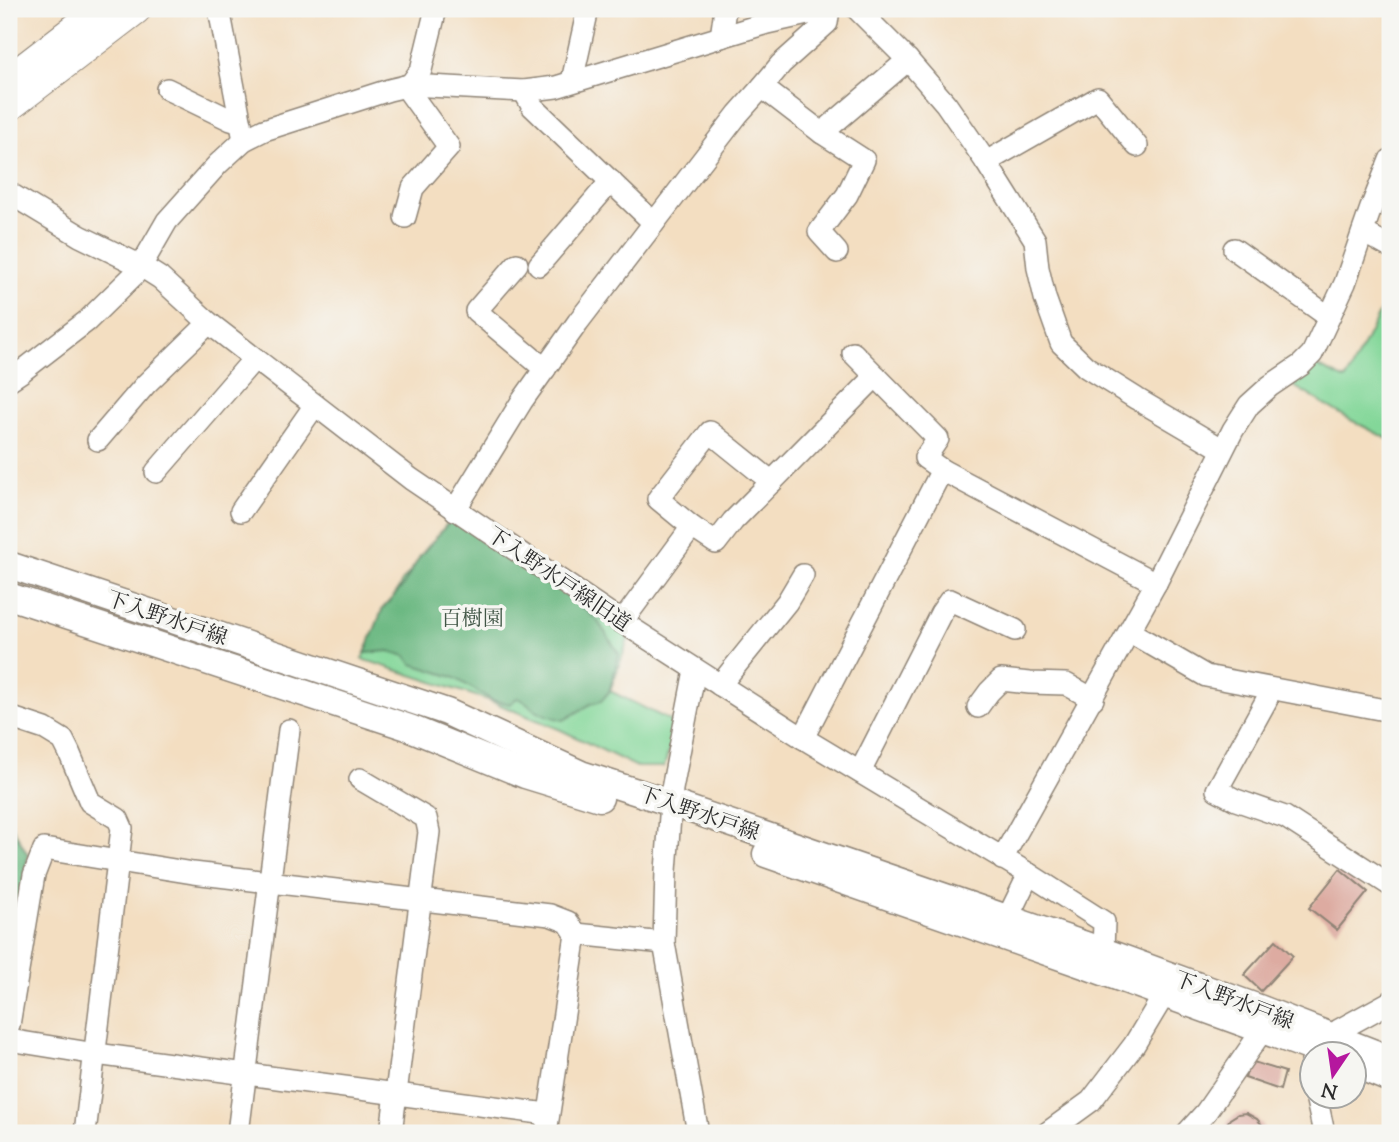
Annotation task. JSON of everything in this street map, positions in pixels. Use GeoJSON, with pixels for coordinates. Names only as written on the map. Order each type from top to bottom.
{"type":"FeatureCollection","features":[{"type":"Feature","properties":{"kind":"highway"},"geometry":{"type":"LineString","coordinates":[[9,80],[101,9]]}},
{"type":"Feature","properties":{"kind":"highway"},"geometry":{"type":"LineString","coordinates":[[9,106],[136,9]]}},
{"type":"Feature","properties":{"kind":"main road","name":"下入野水戸線"},"geometry":{"type":"LineString","coordinates":[[9,565],[447,712],[581,774],[820,874],[1084,965],[1298,1044]]}},
{"type":"Feature","properties":{"kind":"main road","name":"下入野水戸線"},"geometry":{"type":"LineString","coordinates":[[9,596],[410,728],[525,775],[671,811],[1103,951],[1259,1008],[1303,1040]]}},
{"type":"Feature","properties":{"kind":"main road","name":"下入野水戸線"},"geometry":{"type":"LineString","coordinates":[[1368,1057],[1390,1059]]}},
{"type":"Feature","properties":{"kind":"main road"},"geometry":{"type":"LineString","coordinates":[[1368,1070],[1390,1079]]}},
{"type":"Feature","properties":{"kind":"street"},"geometry":{"type":"LineString","coordinates":[[9,380],[88,321],[141,266],[167,221],[218,164],[243,131],[219,9]]}},
{"type":"Feature","properties":{"kind":"street"},"geometry":{"type":"LineString","coordinates":[[408,86],[421,70],[436,9]]}},
{"type":"Feature","properties":{"kind":"street"},"geometry":{"type":"LineString","coordinates":[[572,81],[588,9]]}},
{"type":"Feature","properties":{"kind":"street"},"geometry":{"type":"LineString","coordinates":[[722,37],[725,9]]}},
{"type":"Feature","properties":{"kind":"street"},"geometry":{"type":"LineString","coordinates":[[167,89],[231,120],[243,131],[264,130],[408,86],[524,91],[556,87],[767,23],[829,9],[827,23],[781,65],[738,114],[545,369],[522,401],[455,510]]}},
{"type":"Feature","properties":{"kind":"street"},"geometry":{"type":"LineString","coordinates":[[857,9],[908,60],[946,104],[1035,240],[1045,298],[1061,343],[1086,367],[1222,449]]}},
{"type":"Feature","properties":{"kind":"street"},"geometry":{"type":"LineString","coordinates":[[822,133],[908,60]]}},
{"type":"Feature","properties":{"kind":"street"},"geometry":{"type":"LineString","coordinates":[[405,217],[413,188],[449,147],[408,86]]}},
{"type":"Feature","properties":{"kind":"street"},"geometry":{"type":"LineString","coordinates":[[762,86],[822,133],[864,160],[847,195],[819,232],[838,252]]}},
{"type":"Feature","properties":{"kind":"street"},"geometry":{"type":"LineString","coordinates":[[524,91],[532,106],[654,223]]}},
{"type":"Feature","properties":{"kind":"street"},"geometry":{"type":"LineString","coordinates":[[986,162],[1098,98],[1137,146]]}},
{"type":"Feature","properties":{"kind":"street"},"geometry":{"type":"LineString","coordinates":[[1002,859],[1130,632],[1191,516],[1222,449],[1249,405],[1312,354],[1345,283],[1363,232],[1384,196],[1390,160]]}},
{"type":"Feature","properties":{"kind":"street"},"geometry":{"type":"LineString","coordinates":[[539,265],[611,181]]}},
{"type":"Feature","properties":{"kind":"street","name":"下入野水戸線旧道"},"geometry":{"type":"LineString","coordinates":[[9,193],[80,236],[160,278],[209,323],[411,479],[622,622],[803,738],[1030,874],[1104,922],[1103,951]]}},
{"type":"Feature","properties":{"kind":"street"},"geometry":{"type":"LineString","coordinates":[[1363,232],[1390,247]]}},
{"type":"Feature","properties":{"kind":"street"},"geometry":{"type":"LineString","coordinates":[[1234,248],[1329,317]]}},
{"type":"Feature","properties":{"kind":"street"},"geometry":{"type":"LineString","coordinates":[[517,264],[476,311],[545,369]]}},
{"type":"Feature","properties":{"kind":"street"},"geometry":{"type":"LineString","coordinates":[[98,440],[146,384],[209,323]]}},
{"type":"Feature","properties":{"kind":"street"},"geometry":{"type":"LineString","coordinates":[[853,353],[938,439],[925,458],[942,470],[1156,583]]}},
{"type":"Feature","properties":{"kind":"street"},"geometry":{"type":"LineString","coordinates":[[156,471],[254,359]]}},
{"type":"Feature","properties":{"kind":"street"},"geometry":{"type":"LineString","coordinates":[[772,482],[710,432],[658,499],[716,543],[733,521],[772,482],[876,376]]}},
{"type":"Feature","properties":{"kind":"street"},"geometry":{"type":"LineString","coordinates":[[242,511],[315,405]]}},
{"type":"Feature","properties":{"kind":"street"},"geometry":{"type":"LineString","coordinates":[[803,738],[942,470]]}},
{"type":"Feature","properties":{"kind":"street"},"geometry":{"type":"LineString","coordinates":[[622,622],[692,527]]}},
{"type":"Feature","properties":{"kind":"street"},"geometry":{"type":"LineString","coordinates":[[720,685],[787,602],[803,575]]}},
{"type":"Feature","properties":{"kind":"street"},"geometry":{"type":"LineString","coordinates":[[860,772],[950,600],[1015,630]]}},
{"type":"Feature","properties":{"kind":"street"},"geometry":{"type":"LineString","coordinates":[[1130,632],[1206,676],[1390,711]]}},
{"type":"Feature","properties":{"kind":"street"},"geometry":{"type":"LineString","coordinates":[[695,670],[672,789],[664,943],[698,1133]]}},
{"type":"Feature","properties":{"kind":"street"},"geometry":{"type":"LineString","coordinates":[[978,707],[1001,680],[1066,684],[1093,699]]}},
{"type":"Feature","properties":{"kind":"street"},"geometry":{"type":"LineString","coordinates":[[1270,689],[1217,790],[1236,800],[1285,817],[1390,886]]}},
{"type":"Feature","properties":{"kind":"street"},"geometry":{"type":"LineString","coordinates":[[9,717],[45,729],[62,740],[90,802],[118,819],[122,828],[85,1133]]}},
{"type":"Feature","properties":{"kind":"street"},"geometry":{"type":"LineString","coordinates":[[238,1133],[289,730]]}},
{"type":"Feature","properties":{"kind":"street"},"geometry":{"type":"LineString","coordinates":[[360,779],[426,818],[429,832],[391,1133]]}},
{"type":"Feature","properties":{"kind":"street"},"geometry":{"type":"LineString","coordinates":[[9,1025],[34,875],[44,849],[118,862],[269,882],[550,915],[568,922],[576,934],[546,1124],[396,1095],[9,1040]]}},
{"type":"Feature","properties":{"kind":"street"},"geometry":{"type":"LineString","coordinates":[[1007,919],[1030,874]]}},
{"type":"Feature","properties":{"kind":"street"},"geometry":{"type":"LineString","coordinates":[[576,934],[664,943]]}},
{"type":"Feature","properties":{"kind":"street"},"geometry":{"type":"LineString","coordinates":[[1047,1133],[1091,1101],[1134,1045],[1164,995]]}},
{"type":"Feature","properties":{"kind":"street"},"geometry":{"type":"LineString","coordinates":[[1334,1040],[1359,1018],[1390,1002]]}},
{"type":"Feature","properties":{"kind":"street"},"geometry":{"type":"LineString","coordinates":[[1186,1133],[1206,1112],[1262,1031]]}},
{"type":"Feature","properties":{"kind":"street"},"geometry":{"type":"LineString","coordinates":[[1319,1110],[1324,1133]]}},
{"type":"Feature","properties":{"kind":"green space"},"geometry":{"type":"Polygon","coordinates":[[[1386,300],[1390,303],[1390,440],[1287,382],[1312,364],[1346,380],[1386,300]]]}},
{"type":"Feature","properties":{"kind":"green space","name":"百樹園"},"geometry":{"type":"Polygon","coordinates":[[[453,516],[629,637],[610,691],[677,724],[664,767],[637,767],[561,730],[488,700],[362,659],[402,582],[453,516]]]}},
{"type":"Feature","properties":{"kind":"green space","name":"百樹園"},"geometry":{"type":"Polygon","coordinates":[[[459,519],[567,595],[597,620],[619,654],[609,692],[601,701],[564,720],[553,718],[517,698],[510,704],[492,700],[453,677],[412,664],[406,656],[389,651],[365,653],[383,608],[403,586],[420,556],[450,521],[459,519]]]}},
{"type":"Feature","properties":{"kind":"green space"},"geometry":{"type":"Polygon","coordinates":[[[9,821],[28,855],[9,981],[9,821]]]}},
{"type":"Feature","properties":{"kind":"building"},"geometry":{"type":"Polygon","coordinates":[[[1340,869],[1368,892],[1337,930],[1309,908],[1340,869]]]}},
{"type":"Feature","properties":{"kind":"building"},"geometry":{"type":"Polygon","coordinates":[[[1276,940],[1293,956],[1261,991],[1244,975],[1276,940]]]}},
{"type":"Feature","properties":{"kind":"building"},"geometry":{"type":"Polygon","coordinates":[[[1250,1061],[1285,1072],[1280,1090],[1245,1078],[1250,1061]]]}},
{"type":"Feature","properties":{"kind":"building"},"geometry":{"type":"Polygon","coordinates":[[[1246,1113],[1257,1119],[1263,1126],[1264,1133],[1234,1133],[1226,1125],[1238,1114],[1246,1113]]]}}]}
